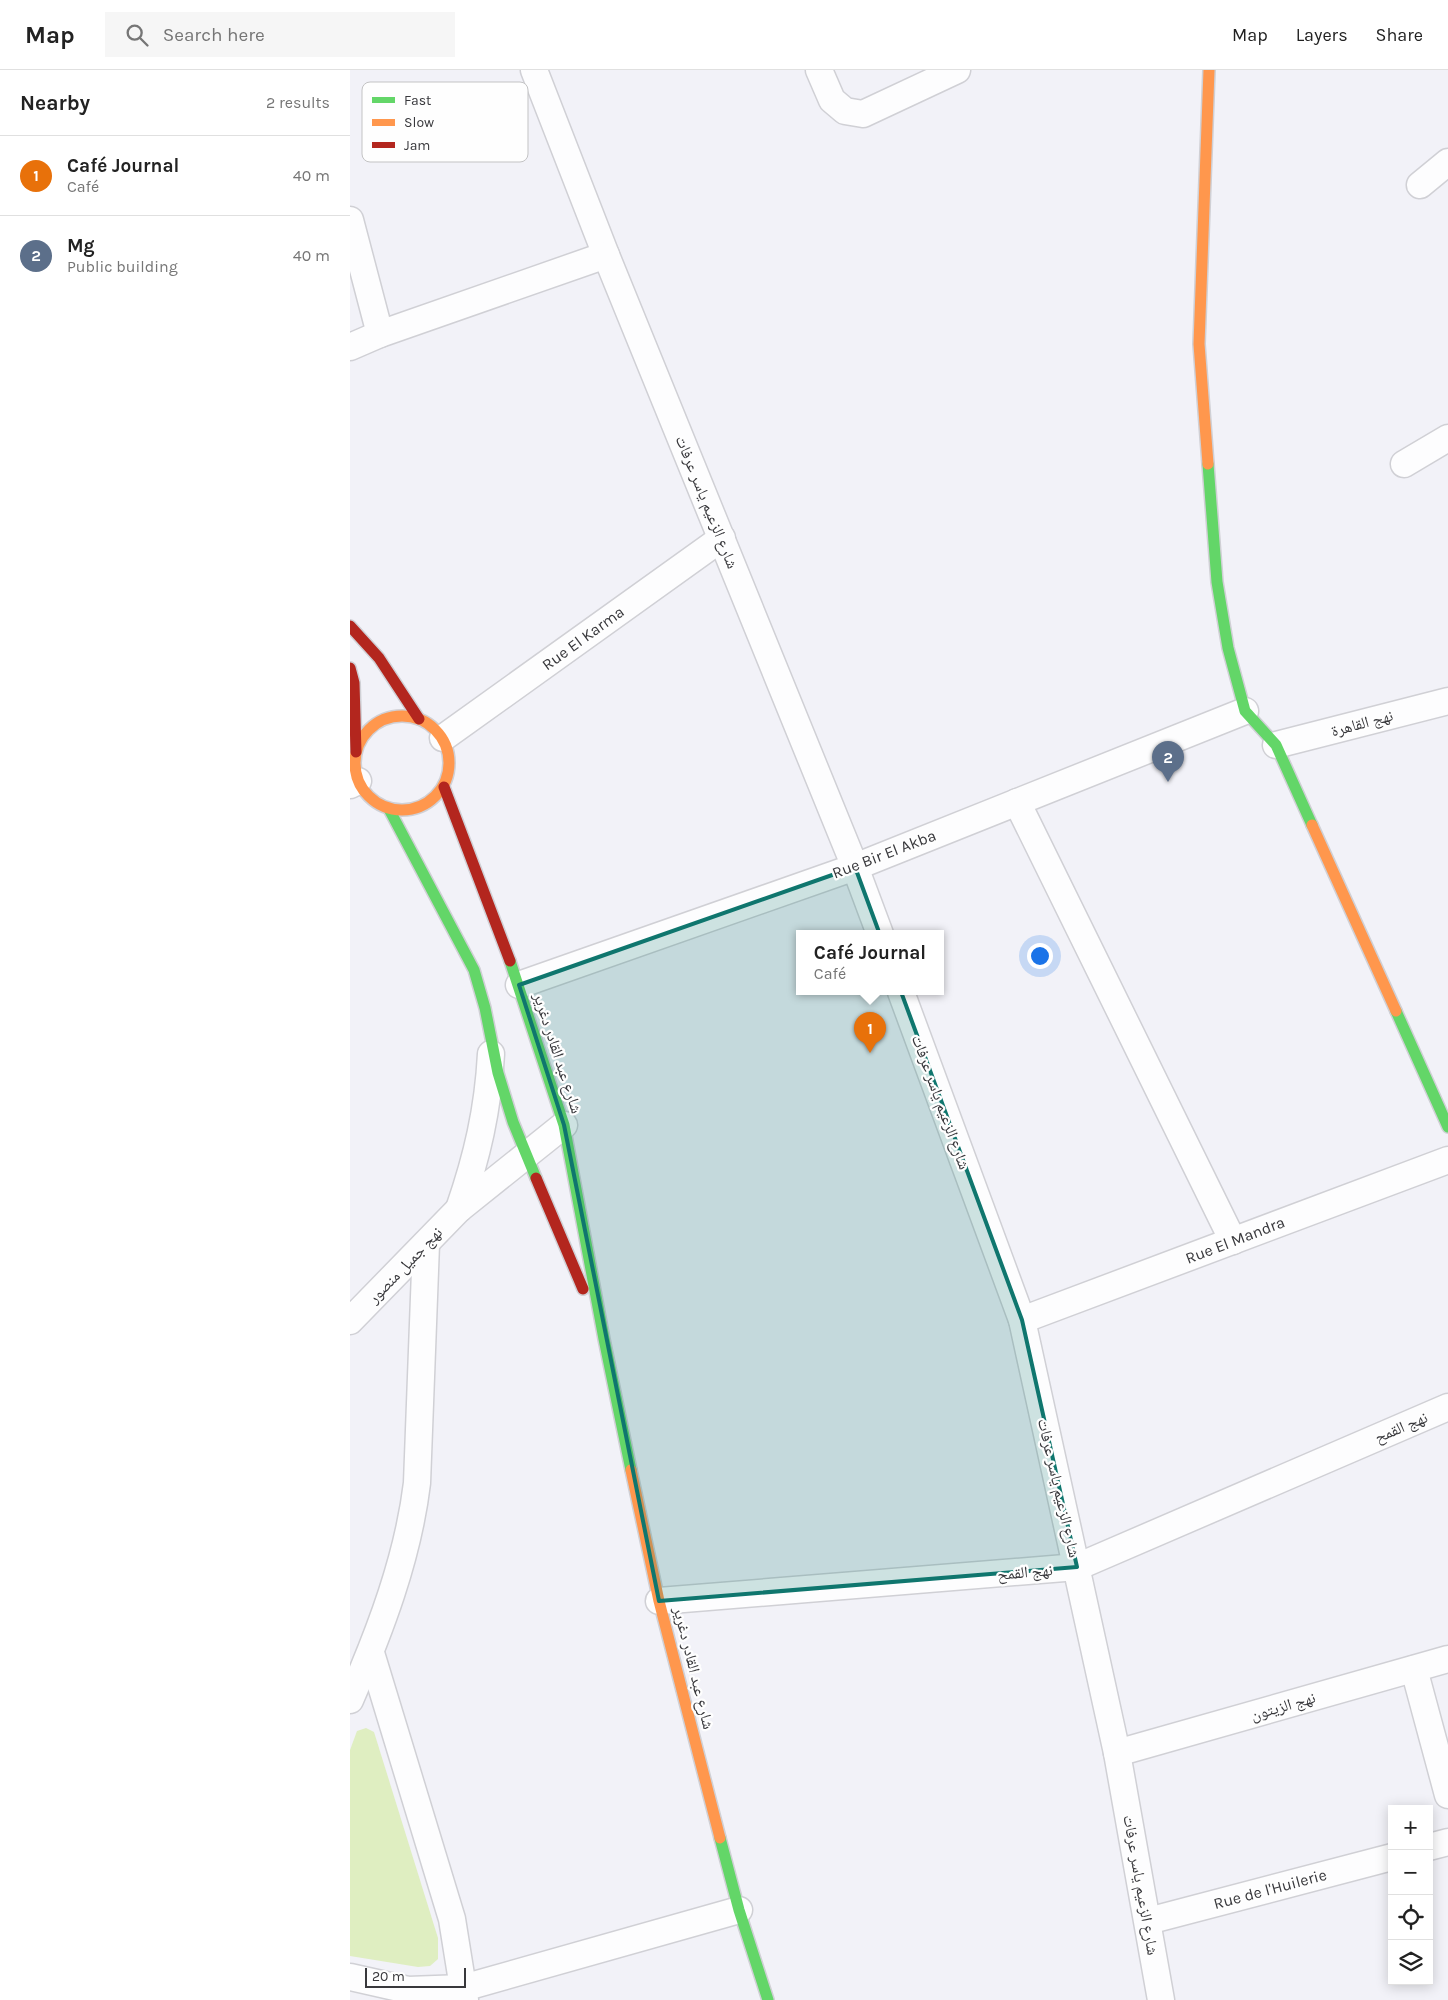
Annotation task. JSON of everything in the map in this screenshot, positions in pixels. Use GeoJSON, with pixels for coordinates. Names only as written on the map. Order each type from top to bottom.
{"type":"FeatureCollection","features":[{"type":"Feature","properties":{"kind":"main road"},"geometry":{"type":"LineString","coordinates":[[1209,70],[1199,344],[1217,582],[1228,648],[1245,711],[1276,745],[1442,1099],[1448,1127]]}},
{"type":"Feature","properties":{"kind":"main road"},"geometry":{"type":"LineString","coordinates":[[350,626],[369,646],[399,686],[419,719]]}},
{"type":"Feature","properties":{"kind":"main road"},"geometry":{"type":"LineString","coordinates":[[350,668],[354,683],[356,752],[354,783],[376,803],[389,809],[410,810],[429,802],[444,787],[449,772],[449,754],[443,738],[433,727],[419,719],[399,716],[380,722],[365,734],[356,752]]}},
{"type":"Feature","properties":{"kind":"main road","name":"شارع عبد القادر دغرير"},"geometry":{"type":"LineString","coordinates":[[444,787],[519,985],[564,1124],[604,1339],[659,1601],[740,1910],[768,2000]]}},
{"type":"Feature","properties":{"kind":"main road","name":"شارع عبد القادر دغرير"},"geometry":{"type":"LineString","coordinates":[[389,809],[474,970],[512,1122],[604,1339]]}},
{"type":"Feature","properties":{"kind":"street","name":"شارع الزعيم ياسر عرفات"},"geometry":{"type":"LineString","coordinates":[[534,70],[606,255],[855,866],[879,930]]}},
{"type":"Feature","properties":{"kind":"street"},"geometry":{"type":"LineString","coordinates":[[818,70],[832,100],[845,111],[864,114],[957,70]]}},
{"type":"Feature","properties":{"kind":"street"},"geometry":{"type":"LineString","coordinates":[[1420,185],[1448,162]]}},
{"type":"Feature","properties":{"kind":"street"},"geometry":{"type":"LineString","coordinates":[[350,220],[380,334]]}},
{"type":"Feature","properties":{"kind":"street"},"geometry":{"type":"LineString","coordinates":[[350,347],[380,334],[606,255]]}},
{"type":"Feature","properties":{"kind":"street"},"geometry":{"type":"LineString","coordinates":[[1404,464],[1448,438]]}},
{"type":"Feature","properties":{"kind":"street","name":"Rue El Karma"},"geometry":{"type":"LineString","coordinates":[[443,738],[722,538]]}},
{"type":"Feature","properties":{"kind":"street","name":"نهج القاهرة"},"geometry":{"type":"LineString","coordinates":[[1276,745],[1448,700]]}},
{"type":"Feature","properties":{"kind":"street","name":"Rue Bir El Akba"},"geometry":{"type":"LineString","coordinates":[[519,985],[855,866],[1245,711]]}},
{"type":"Feature","properties":{"kind":"street"},"geometry":{"type":"LineString","coordinates":[[1017,802],[1233,1241]]}},
{"type":"Feature","properties":{"kind":"street","name":"شارع الزعيم ياسر عرفات"},"geometry":{"type":"LineString","coordinates":[[902,995],[1022,1320],[1117,1753],[1161,2000]]}},
{"type":"Feature","properties":{"kind":"street"},"geometry":{"type":"LineString","coordinates":[[459,1209],[473,1170],[483,1128],[489,1086],[491,1043]]}},
{"type":"Feature","properties":{"kind":"street","name":"نهج جميل منصور"},"geometry":{"type":"LineString","coordinates":[[350,1322],[459,1209],[564,1124]]}},
{"type":"Feature","properties":{"kind":"street","name":"Rue El Mandra"},"geometry":{"type":"LineString","coordinates":[[1022,1320],[1448,1160]]}},
{"type":"Feature","properties":{"kind":"street"},"geometry":{"type":"LineString","coordinates":[[350,1700],[371,1653],[413,1516],[417,1482],[426,1244]]}},
{"type":"Feature","properties":{"kind":"street","name":"نهج القمح"},"geometry":{"type":"LineString","coordinates":[[659,1601],[1077,1567],[1448,1407]]}},
{"type":"Feature","properties":{"kind":"street"},"geometry":{"type":"LineString","coordinates":[[371,1653],[452,1919],[464,1994]]}},
{"type":"Feature","properties":{"kind":"street","name":"نهج الزيتون"},"geometry":{"type":"LineString","coordinates":[[1117,1753],[1448,1659]]}},
{"type":"Feature","properties":{"kind":"street"},"geometry":{"type":"LineString","coordinates":[[1414,1669],[1448,1796]]}},
{"type":"Feature","properties":{"kind":"street"},"geometry":{"type":"LineString","coordinates":[[1433,1846],[1448,1842]]}},
{"type":"Feature","properties":{"kind":"street","name":"Rue de l'Huilerie"},"geometry":{"type":"LineString","coordinates":[[1148,1921],[1388,1858]]}},
{"type":"Feature","properties":{"kind":"street"},"geometry":{"type":"LineString","coordinates":[[350,1977],[408,1990],[464,1994],[740,1910]]}},
{"type":"Feature","properties":{"kind":"highlighted area"},"geometry":{"type":"Polygon","coordinates":[[[855,867],[1022,1320],[1077,1567],[659,1601],[564,1125],[519,985],[855,867]]]}},
{"type":"Feature","properties":{"kind":"green space"},"geometry":{"type":"Polygon","coordinates":[[[366,1728],[374,1732],[438,1938],[438,1959],[430,1966],[418,1967],[350,1956],[350,1750],[357,1731],[366,1728]]]}},
{"type":"Feature","properties":{"kind":"traffic: fast"},"geometry":{"type":"LineString","coordinates":[[1208,464],[1217,582],[1228,648],[1245,711],[1276,745],[1312,825]]}},
{"type":"Feature","properties":{"kind":"traffic: fast"},"geometry":{"type":"LineString","coordinates":[[389,809],[474,970],[485,1008],[498,1073],[513,1122],[536,1178]]}},
{"type":"Feature","properties":{"kind":"traffic: fast"},"geometry":{"type":"LineString","coordinates":[[510,961],[564,1125],[604,1339],[631,1470]]}},
{"type":"Feature","properties":{"kind":"traffic: fast"},"geometry":{"type":"LineString","coordinates":[[1396,1011],[1448,1127]]}},
{"type":"Feature","properties":{"kind":"traffic: fast"},"geometry":{"type":"LineString","coordinates":[[720,1838],[739,1910],[768,2000]]}},
{"type":"Feature","properties":{"kind":"traffic: slow"},"geometry":{"type":"LineString","coordinates":[[1208,464],[1199,344],[1209,70]]}},
{"type":"Feature","properties":{"kind":"traffic: slow"},"geometry":{"type":"LineString","coordinates":[[402,716],[420,719],[435,730],[446,745],[449,763],[446,781],[435,796],[420,807],[402,810],[384,807],[369,796],[358,781],[355,763],[358,745],[369,730],[384,719],[402,716]]}},
{"type":"Feature","properties":{"kind":"traffic: slow"},"geometry":{"type":"LineString","coordinates":[[1312,825],[1396,1011]]}},
{"type":"Feature","properties":{"kind":"traffic: slow"},"geometry":{"type":"LineString","coordinates":[[631,1470],[659,1601],[720,1838]]}},
{"type":"Feature","properties":{"kind":"traffic: jam"},"geometry":{"type":"LineString","coordinates":[[350,626],[379,658],[419,719]]}},
{"type":"Feature","properties":{"kind":"traffic: jam"},"geometry":{"type":"LineString","coordinates":[[350,668],[354,683],[356,752]]}},
{"type":"Feature","properties":{"kind":"traffic: jam"},"geometry":{"type":"LineString","coordinates":[[444,787],[510,961]]}},
{"type":"Feature","properties":{"kind":"traffic: jam"},"geometry":{"type":"LineString","coordinates":[[536,1178],[583,1289]]}},
{"type":"Feature","properties":{"kind":"place","name":"Mg"},"geometry":{"type":"Point","coordinates":[1168,782]}},
{"type":"Feature","properties":{"kind":"place","name":"Café Journal"},"geometry":{"type":"Point","coordinates":[870,1053]}}]}
